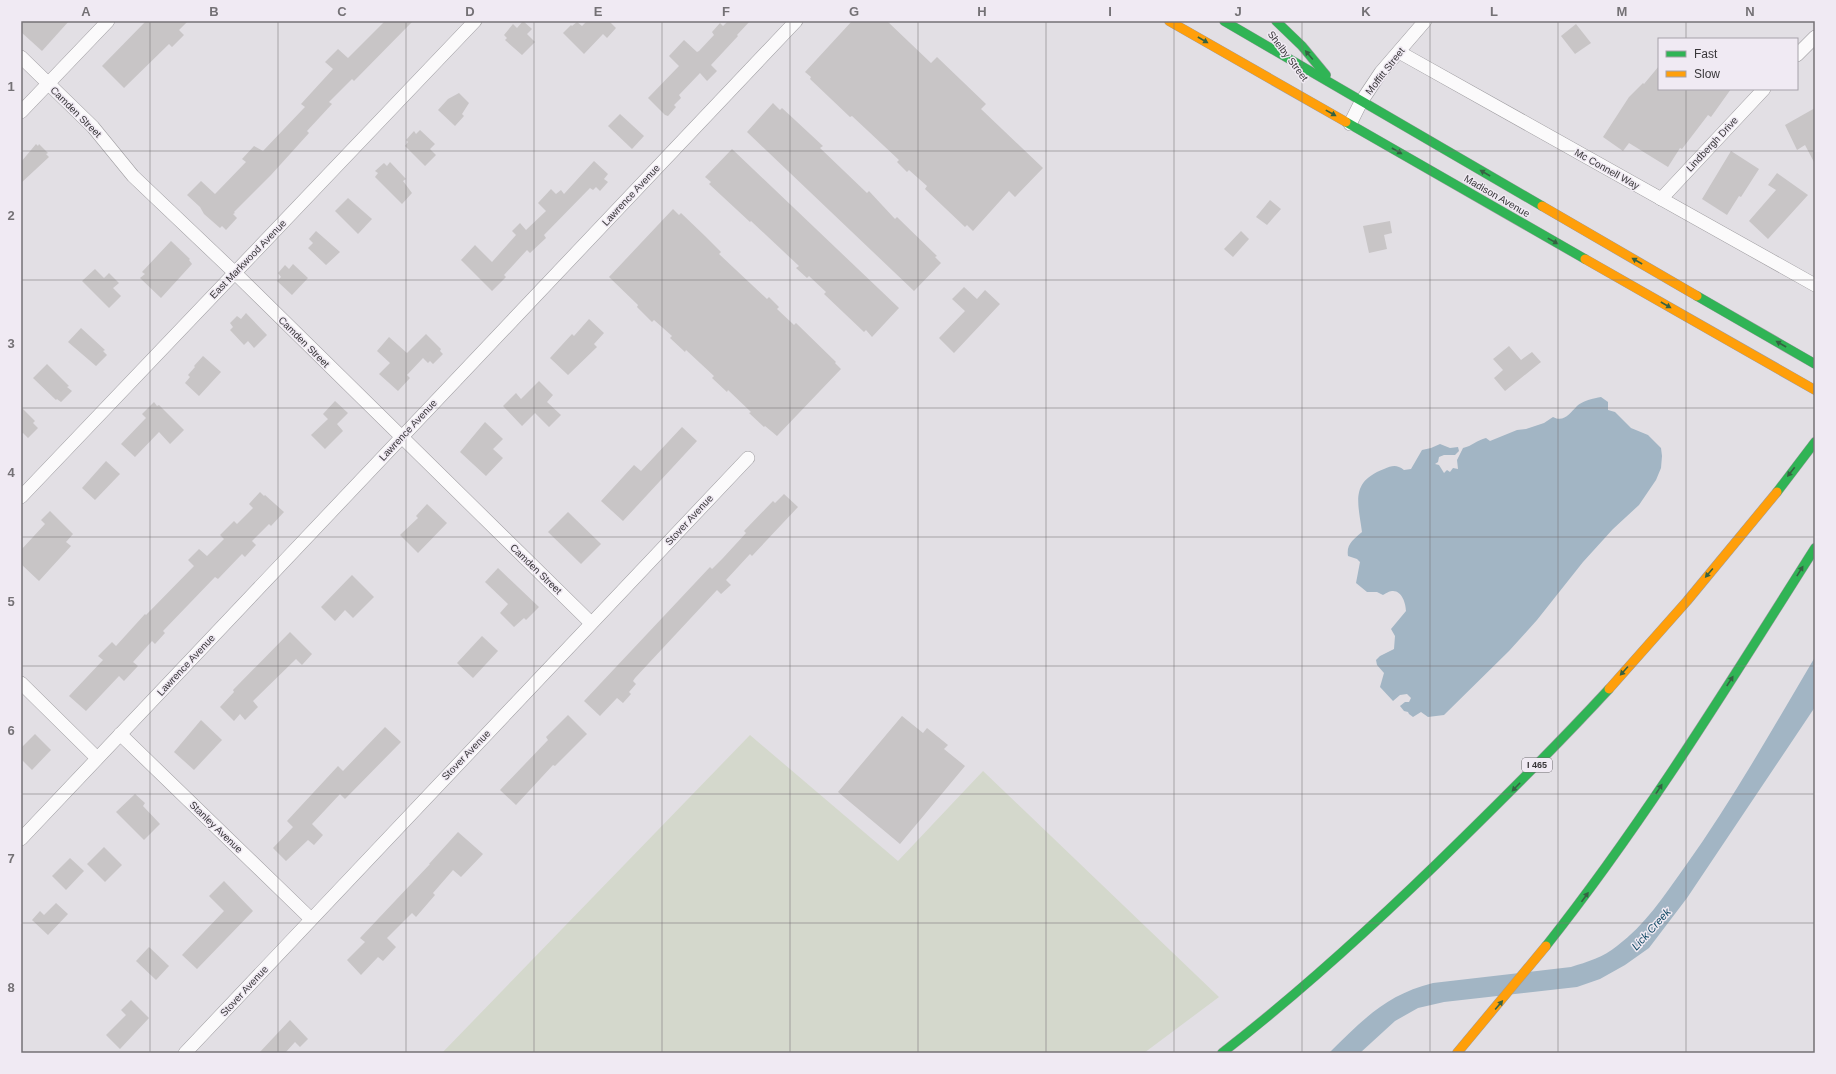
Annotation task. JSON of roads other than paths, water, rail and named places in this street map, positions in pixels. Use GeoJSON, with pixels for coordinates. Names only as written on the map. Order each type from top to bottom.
{"type":"FeatureCollection","features":[{"type":"Feature","properties":{"kind":"main road","name":"Madison Avenue"},"geometry":{"type":"LineString","coordinates":[[1169,21],[1815,390]]}},
{"type":"Feature","properties":{"kind":"main road","name":"Madison Avenue"},"geometry":{"type":"LineString","coordinates":[[1224,21],[1361,102],[1815,364]]}},
{"type":"Feature","properties":{"kind":"main road","name":"Shelby Street"},"geometry":{"type":"LineString","coordinates":[[1276,21],[1302,46],[1334,85]]}},
{"type":"Feature","properties":{"kind":"main road","name":"Shelby Street"},"geometry":{"type":"LineString","coordinates":[[1253,27],[1281,66]]}},
{"type":"Feature","properties":{"kind":"main road","name":"Shelby Street"},"geometry":{"type":"LineString","coordinates":[[1290,78],[1312,103]]}},
{"type":"Feature","properties":{"kind":"main road","name":"I 465"},"geometry":{"type":"LineString","coordinates":[[1222,1053],[1248,1033],[1350,946],[1505,798],[1606,691],[1667,622],[1746,529],[1815,442]]}},
{"type":"Feature","properties":{"kind":"main road"},"geometry":{"type":"LineString","coordinates":[[1457,1053],[1562,928],[1624,841],[1754,644],[1815,548]]}},
{"type":"Feature","properties":{"kind":"street"},"geometry":{"type":"LineString","coordinates":[[21,112],[108,21]]}},
{"type":"Feature","properties":{"kind":"street","name":"East Markwood Avenue"},"geometry":{"type":"LineString","coordinates":[[21,497],[475,21]]}},
{"type":"Feature","properties":{"kind":"street","name":"Lawrence Avenue"},"geometry":{"type":"LineString","coordinates":[[21,839],[796,21]]}},
{"type":"Feature","properties":{"kind":"street","name":"Moffitt Street"},"geometry":{"type":"LineString","coordinates":[[1350,124],[1361,102],[1381,72],[1425,21]]}},
{"type":"Feature","properties":{"kind":"street"},"geometry":{"type":"LineString","coordinates":[[1798,54],[1815,37]]}},
{"type":"Feature","properties":{"kind":"street","name":"Mc Connell Way"},"geometry":{"type":"LineString","coordinates":[[1399,52],[1815,285]]}},
{"type":"Feature","properties":{"kind":"street","name":"Camden Street"},"geometry":{"type":"LineString","coordinates":[[21,57],[93,128],[133,176],[235,273],[401,438],[591,623]]}},
{"type":"Feature","properties":{"kind":"street","name":"Lindbergh Drive"},"geometry":{"type":"LineString","coordinates":[[1661,199],[1763,90]]}},
{"type":"Feature","properties":{"kind":"street","name":"Stover Avenue"},"geometry":{"type":"LineString","coordinates":[[185,1053],[748,458]]}},
{"type":"Feature","properties":{"kind":"street"},"geometry":{"type":"LineString","coordinates":[[21,683],[97,758]]}},
{"type":"Feature","properties":{"kind":"street","name":"Stanley Avenue"},"geometry":{"type":"LineString","coordinates":[[120,734],[311,919]]}},
{"type":"Feature","properties":{"kind":"water"},"geometry":{"type":"Polygon","coordinates":[[[1601,397],[1608,402],[1608,410],[1615,412],[1631,428],[1648,435],[1661,448],[1661,468],[1656,480],[1639,505],[1613,529],[1583,562],[1537,620],[1509,651],[1444,715],[1428,717],[1421,712],[1413,717],[1408,712],[1404,711],[1400,706],[1405,702],[1409,702],[1411,698],[1407,694],[1400,695],[1393,701],[1380,687],[1384,673],[1377,665],[1376,660],[1380,656],[1394,649],[1395,636],[1391,629],[1406,611],[1404,601],[1401,595],[1395,591],[1390,591],[1383,595],[1377,592],[1367,592],[1356,583],[1360,562],[1357,559],[1348,556],[1349,545],[1362,532],[1358,502],[1361,487],[1373,474],[1387,468],[1394,466],[1404,470],[1411,469],[1422,450],[1440,444],[1450,448],[1458,447],[1459,451],[1455,455],[1444,455],[1439,457],[1438,462],[1435,464],[1439,465],[1444,473],[1447,470],[1450,472],[1453,468],[1458,469],[1457,460],[1463,448],[1486,438],[1490,441],[1517,430],[1526,429],[1544,423],[1553,417],[1557,419],[1564,418],[1582,403],[1601,397]]]}},
{"type":"Feature","properties":{"kind":"water","name":"Lick Creek"},"geometry":{"type":"Polygon","coordinates":[[[1815,657],[1815,707],[1687,898],[1649,948],[1625,965],[1600,979],[1577,987],[1444,1002],[1418,1008],[1395,1021],[1360,1053],[1329,1053],[1376,1010],[1401,994],[1416,988],[1433,983],[1571,967],[1601,956],[1612,950],[1627,938],[1654,910],[1702,843],[1752,764],[1815,657]]]}}]}
